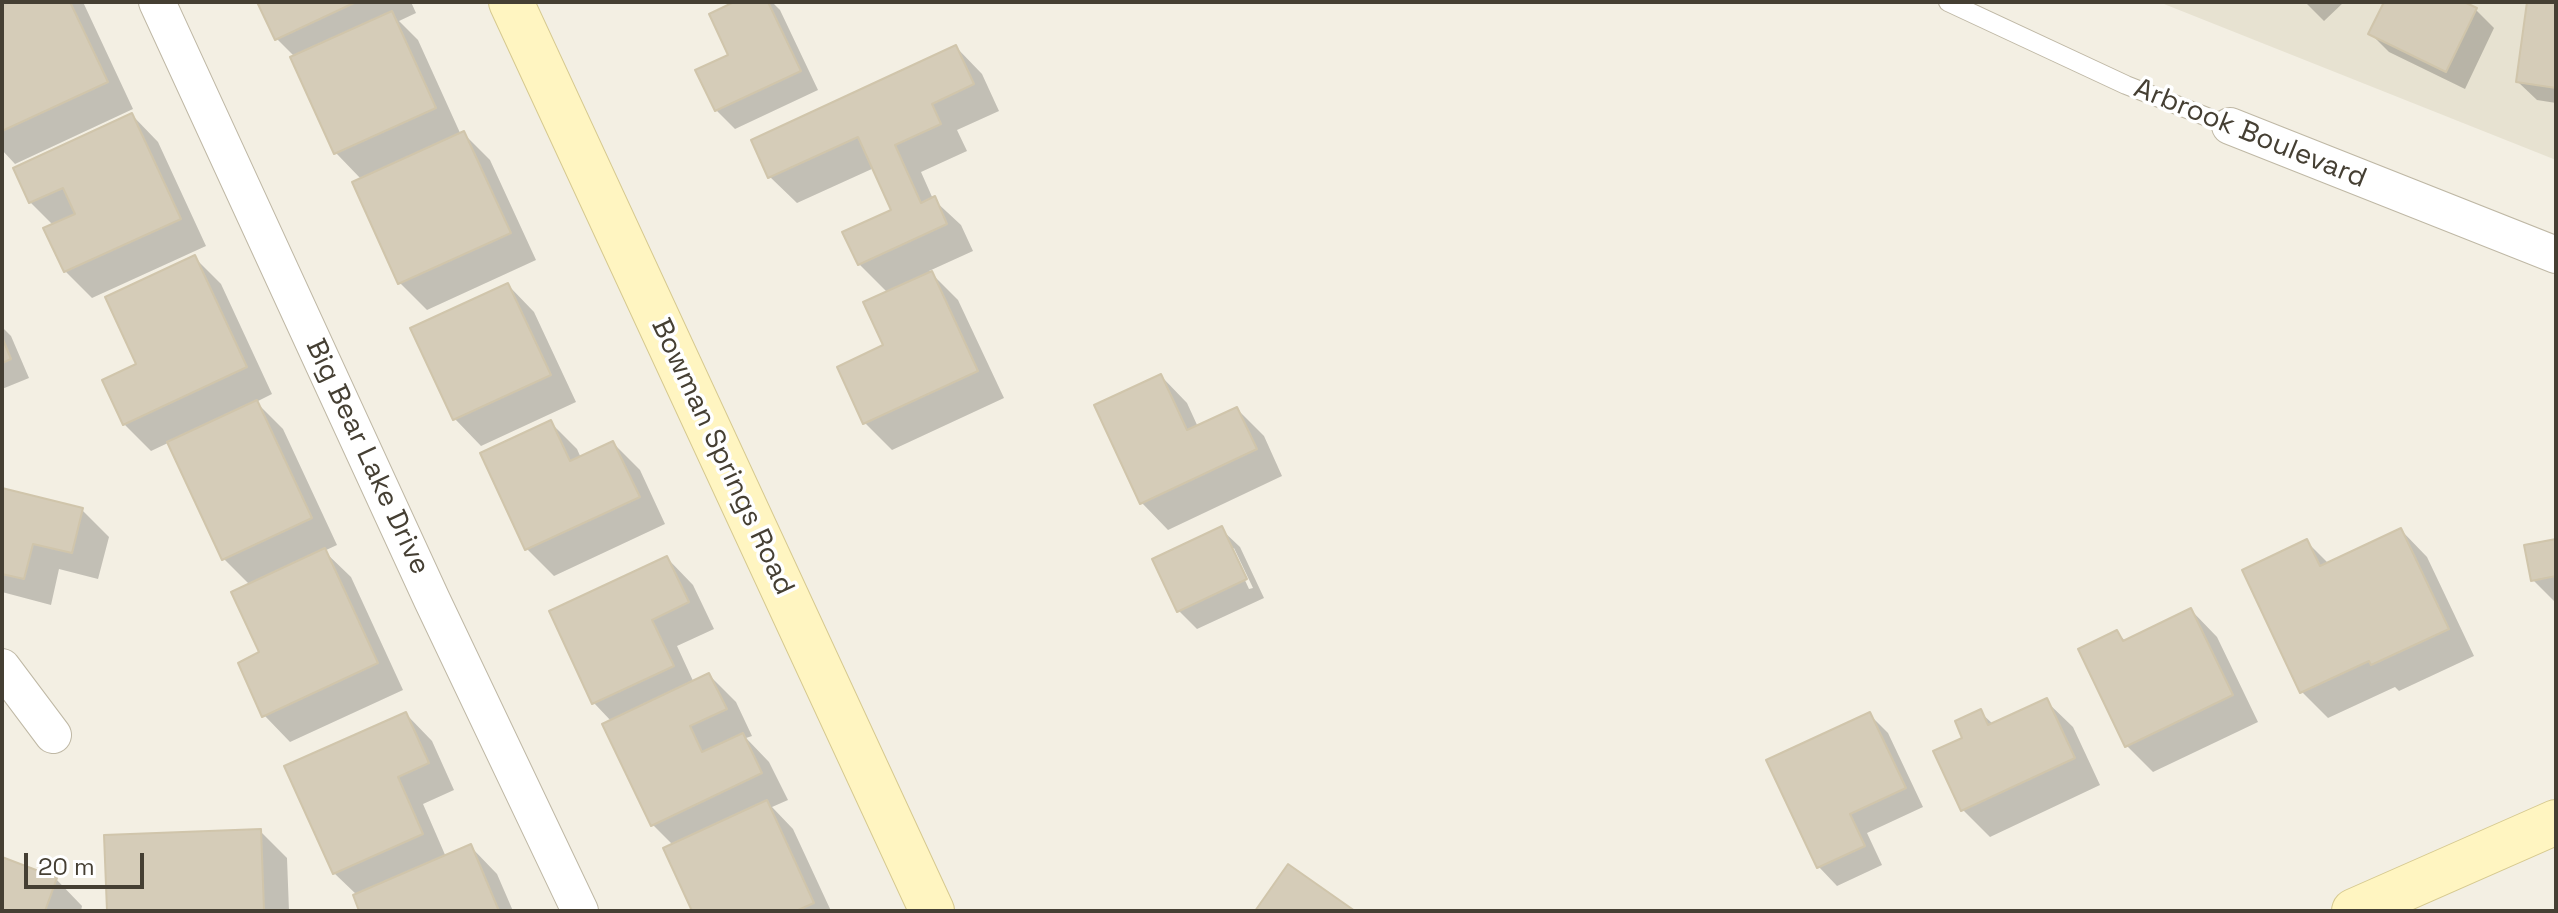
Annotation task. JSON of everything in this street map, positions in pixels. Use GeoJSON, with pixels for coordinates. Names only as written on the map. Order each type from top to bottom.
{"type":"FeatureCollection","features":[{"type":"Feature","properties":{"kind":"street","name":"Big Bear Lake Drive"},"geometry":{"type":"LineString","coordinates":[[157,2],[432,600],[580,911]]}},
{"type":"Feature","properties":{"kind":"street","name":"Bowman Springs Road"},"geometry":{"type":"LineString","coordinates":[[511,2],[932,911]]}},
{"type":"Feature","properties":{"kind":"street","name":"Arbrook Boulevard"},"geometry":{"type":"LineString","coordinates":[[2230,126],[2556,255]]}},
{"type":"Feature","properties":{"kind":"street"},"geometry":{"type":"LineString","coordinates":[[2,667],[53,735]]}},
{"type":"Feature","properties":{"kind":"street"},"geometry":{"type":"LineString","coordinates":[[2354,911],[2556,822]]}},
{"type":"Feature","properties":{"kind":"lane","name":"Arbrook Boulevard"},"geometry":{"type":"LineString","coordinates":[[1948,2],[2126,85],[2230,126]]}},
{"type":"Feature","properties":{"kind":"shaded area"},"geometry":{"type":"Polygon","coordinates":[[[2556,2],[2556,160],[2164,4],[2556,2]]]}},
{"type":"Feature","properties":{"kind":"building"},"geometry":{"type":"Polygon","coordinates":[[[2,2],[70,2],[108,82],[2,131],[2,2]]]}},
{"type":"Feature","properties":{"kind":"building"},"geometry":{"type":"Polygon","coordinates":[[[257,2],[356,2],[275,40],[257,2]]]}},
{"type":"Feature","properties":{"kind":"building"},"geometry":{"type":"Polygon","coordinates":[[[734,2],[768,2],[801,71],[715,111],[695,70],[728,55],[709,14],[734,2]]]}},
{"type":"Feature","properties":{"kind":"building"},"geometry":{"type":"Polygon","coordinates":[[[2384,2],[2464,2],[2477,8],[2446,72],[2368,34],[2384,2]]]}},
{"type":"Feature","properties":{"kind":"building"},"geometry":{"type":"Polygon","coordinates":[[[2527,2],[2556,2],[2556,88],[2516,82],[2527,2]]]}},
{"type":"Feature","properties":{"kind":"building"},"geometry":{"type":"Polygon","coordinates":[[[392,11],[436,108],[334,154],[290,57],[392,11]]]}},
{"type":"Feature","properties":{"kind":"building"},"geometry":{"type":"Polygon","coordinates":[[[956,45],[974,84],[932,104],[941,124],[895,145],[921,203],[935,196],[947,224],[858,265],[842,232],[891,210],[858,137],[768,178],[751,140],[956,45]]]}},
{"type":"Feature","properties":{"kind":"building"},"geometry":{"type":"Polygon","coordinates":[[[132,113],[181,219],[64,272],[43,228],[75,214],[63,188],[29,203],[13,168],[132,113]]]}},
{"type":"Feature","properties":{"kind":"building"},"geometry":{"type":"Polygon","coordinates":[[[464,131],[511,233],[398,284],[352,182],[464,131]]]}},
{"type":"Feature","properties":{"kind":"building"},"geometry":{"type":"Polygon","coordinates":[[[195,255],[247,367],[123,425],[102,380],[136,364],[105,297],[195,255]]]}},
{"type":"Feature","properties":{"kind":"building"},"geometry":{"type":"Polygon","coordinates":[[[932,271],[978,371],[863,424],[837,367],[883,345],[863,302],[932,271]]]}},
{"type":"Feature","properties":{"kind":"building"},"geometry":{"type":"Polygon","coordinates":[[[508,283],[551,375],[453,420],[410,328],[508,283]]]}},
{"type":"Feature","properties":{"kind":"building"},"geometry":{"type":"Polygon","coordinates":[[[2,337],[11,359],[2,363],[2,337]]]}},
{"type":"Feature","properties":{"kind":"building"},"geometry":{"type":"Polygon","coordinates":[[[1161,374],[1187,430],[1237,407],[1257,449],[1140,504],[1094,405],[1161,374]]]}},
{"type":"Feature","properties":{"kind":"building"},"geometry":{"type":"Polygon","coordinates":[[[257,400],[312,518],[222,560],[167,442],[257,400]]]}},
{"type":"Feature","properties":{"kind":"building"},"geometry":{"type":"Polygon","coordinates":[[[551,420],[570,461],[613,441],[640,497],[525,550],[480,453],[551,420]]]}},
{"type":"Feature","properties":{"kind":"building"},"geometry":{"type":"Polygon","coordinates":[[[2,488],[83,508],[72,553],[33,544],[24,579],[2,574],[2,488]]]}},
{"type":"Feature","properties":{"kind":"building"},"geometry":{"type":"Polygon","coordinates":[[[1222,526],[1247,579],[1177,612],[1152,559],[1222,526]]]}},
{"type":"Feature","properties":{"kind":"building"},"geometry":{"type":"Polygon","coordinates":[[[2401,528],[2449,629],[2300,693],[2242,570],[2307,539],[2320,566],[2401,528]]]}},
{"type":"Feature","properties":{"kind":"building"},"geometry":{"type":"Polygon","coordinates":[[[2556,539],[2556,576],[2531,581],[2524,545],[2556,539]]]}},
{"type":"Feature","properties":{"kind":"building"},"geometry":{"type":"Polygon","coordinates":[[[325,548],[378,663],[262,717],[238,663],[259,652],[231,592],[325,548]]]}},
{"type":"Feature","properties":{"kind":"building"},"geometry":{"type":"Polygon","coordinates":[[[667,556],[689,602],[652,620],[674,666],[592,704],[549,611],[667,556]]]}},
{"type":"Feature","properties":{"kind":"building"},"geometry":{"type":"Polygon","coordinates":[[[2191,608],[2233,695],[2125,747],[2078,649],[2117,630],[2123,641],[2191,608]]]}},
{"type":"Feature","properties":{"kind":"building"},"geometry":{"type":"Polygon","coordinates":[[[709,673],[727,709],[690,726],[702,752],[743,733],[762,773],[651,826],[602,724],[709,673]]]}},
{"type":"Feature","properties":{"kind":"building"},"geometry":{"type":"Polygon","coordinates":[[[2047,698],[2075,758],[1961,811],[1933,751],[1962,738],[1955,721],[1981,709],[1988,725],[2047,698]]]}},
{"type":"Feature","properties":{"kind":"building"},"geometry":{"type":"Polygon","coordinates":[[[406,712],[429,763],[398,777],[423,834],[333,874],[284,766],[406,712]]]}},
{"type":"Feature","properties":{"kind":"building"},"geometry":{"type":"Polygon","coordinates":[[[1870,712],[1906,788],[1850,814],[1865,846],[1817,868],[1766,760],[1870,712]]]}},
{"type":"Feature","properties":{"kind":"building"},"geometry":{"type":"Polygon","coordinates":[[[767,800],[814,903],[796,911],[692,911],[663,848],[767,800]]]}},
{"type":"Feature","properties":{"kind":"building"},"geometry":{"type":"Polygon","coordinates":[[[261,829],[264,911],[107,911],[104,835],[261,829]]]}},
{"type":"Feature","properties":{"kind":"building"},"geometry":{"type":"Polygon","coordinates":[[[471,844],[499,911],[359,911],[353,895],[471,844]]]}},
{"type":"Feature","properties":{"kind":"building"},"geometry":{"type":"Polygon","coordinates":[[[2,857],[57,878],[45,911],[2,911],[2,857]]]}},
{"type":"Feature","properties":{"kind":"building"},"geometry":{"type":"Polygon","coordinates":[[[1288,864],[1355,911],[1255,911],[1288,864]]]}}]}
